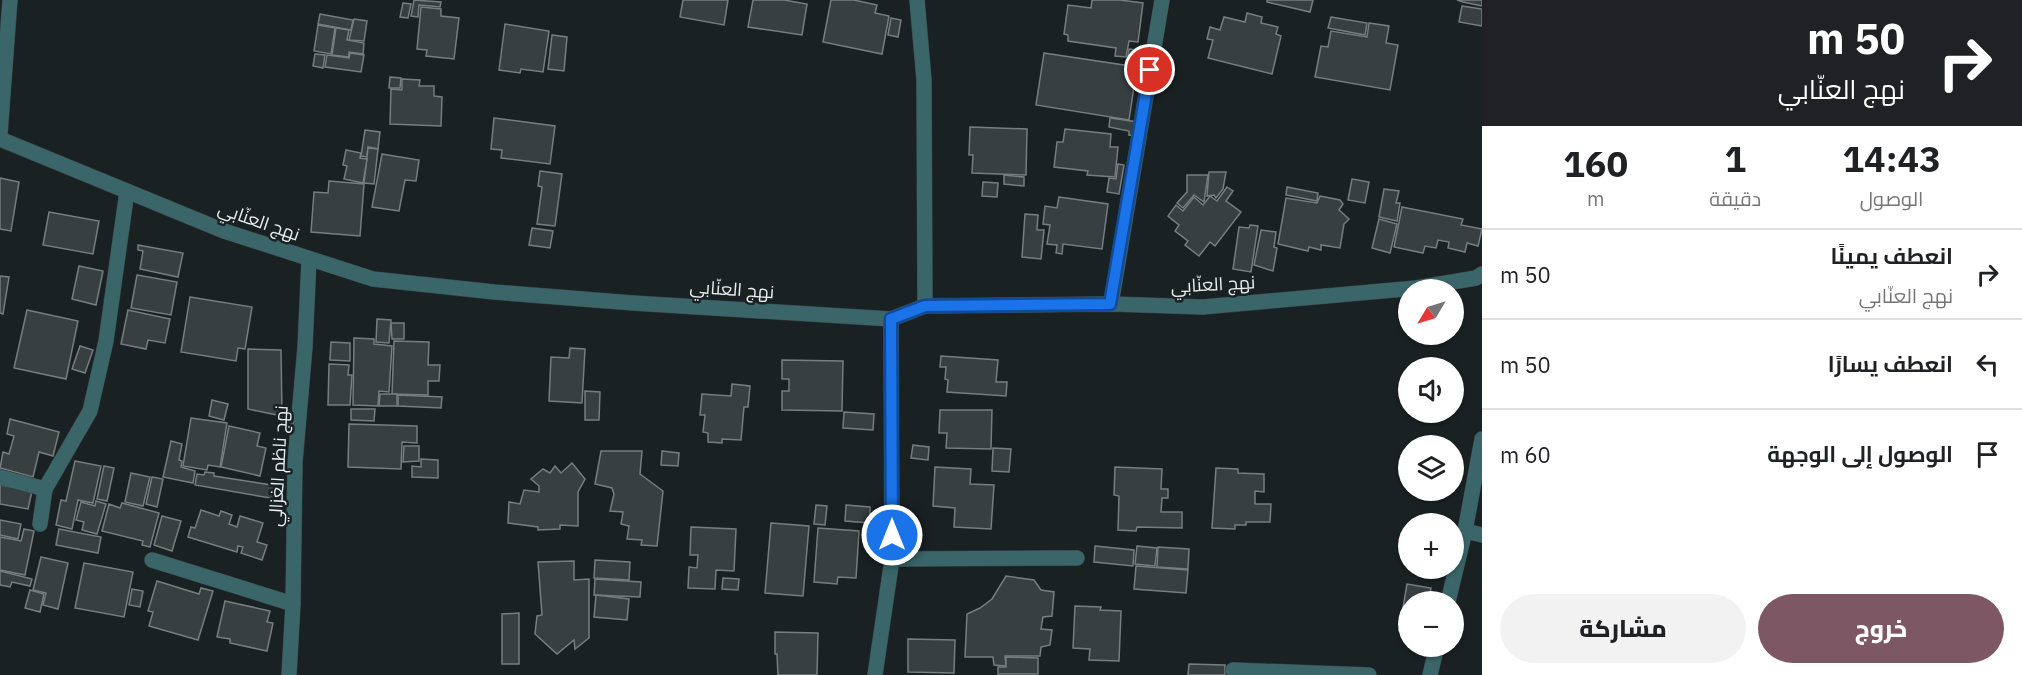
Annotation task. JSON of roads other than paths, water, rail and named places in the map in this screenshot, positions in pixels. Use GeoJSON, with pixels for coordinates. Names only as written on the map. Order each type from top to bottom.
{"type":"FeatureCollection","features":[{"type":"Feature","properties":{"kind":"street"},"geometry":{"type":"LineString","coordinates":[[0,134],[10,0]]}},
{"type":"Feature","properties":{"kind":"street"},"geometry":{"type":"LineString","coordinates":[[917,0],[924,80],[925,306]]}},
{"type":"Feature","properties":{"kind":"street"},"geometry":{"type":"LineString","coordinates":[[1110,304],[1162,0]]}},
{"type":"Feature","properties":{"kind":"street","name":"نهج العنّابي"},"geometry":{"type":"LineString","coordinates":[[0,139],[224,231],[309,259],[373,279],[483,290],[633,303],[891,319],[925,306],[1110,304],[1203,307],[1416,288],[1476,278],[1482,274]]}},
{"type":"Feature","properties":{"kind":"street"},"geometry":{"type":"LineString","coordinates":[[40,524],[45,489],[90,411],[106,341],[127,191]]}},
{"type":"Feature","properties":{"kind":"street","name":"نهج ناظم الغزالي"},"geometry":{"type":"LineString","coordinates":[[289,675],[293,604],[295,462],[305,347],[309,259]]}},
{"type":"Feature","properties":{"kind":"street"},"geometry":{"type":"LineString","coordinates":[[875,675],[892,559],[891,319]]}},
{"type":"Feature","properties":{"kind":"street"},"geometry":{"type":"LineString","coordinates":[[1451,591],[1465,531],[1482,439]]}},
{"type":"Feature","properties":{"kind":"street"},"geometry":{"type":"LineString","coordinates":[[0,477],[45,489]]}},
{"type":"Feature","properties":{"kind":"street"},"geometry":{"type":"LineString","coordinates":[[1465,531],[1482,535]]}},
{"type":"Feature","properties":{"kind":"street"},"geometry":{"type":"LineString","coordinates":[[892,559],[1077,558]]}},
{"type":"Feature","properties":{"kind":"street"},"geometry":{"type":"LineString","coordinates":[[152,560],[293,604]]}},
{"type":"Feature","properties":{"kind":"street"},"geometry":{"type":"LineString","coordinates":[[1430,675],[1434,657]]}},
{"type":"Feature","properties":{"kind":"street"},"geometry":{"type":"LineString","coordinates":[[1233,670],[1369,675]]}}]}
